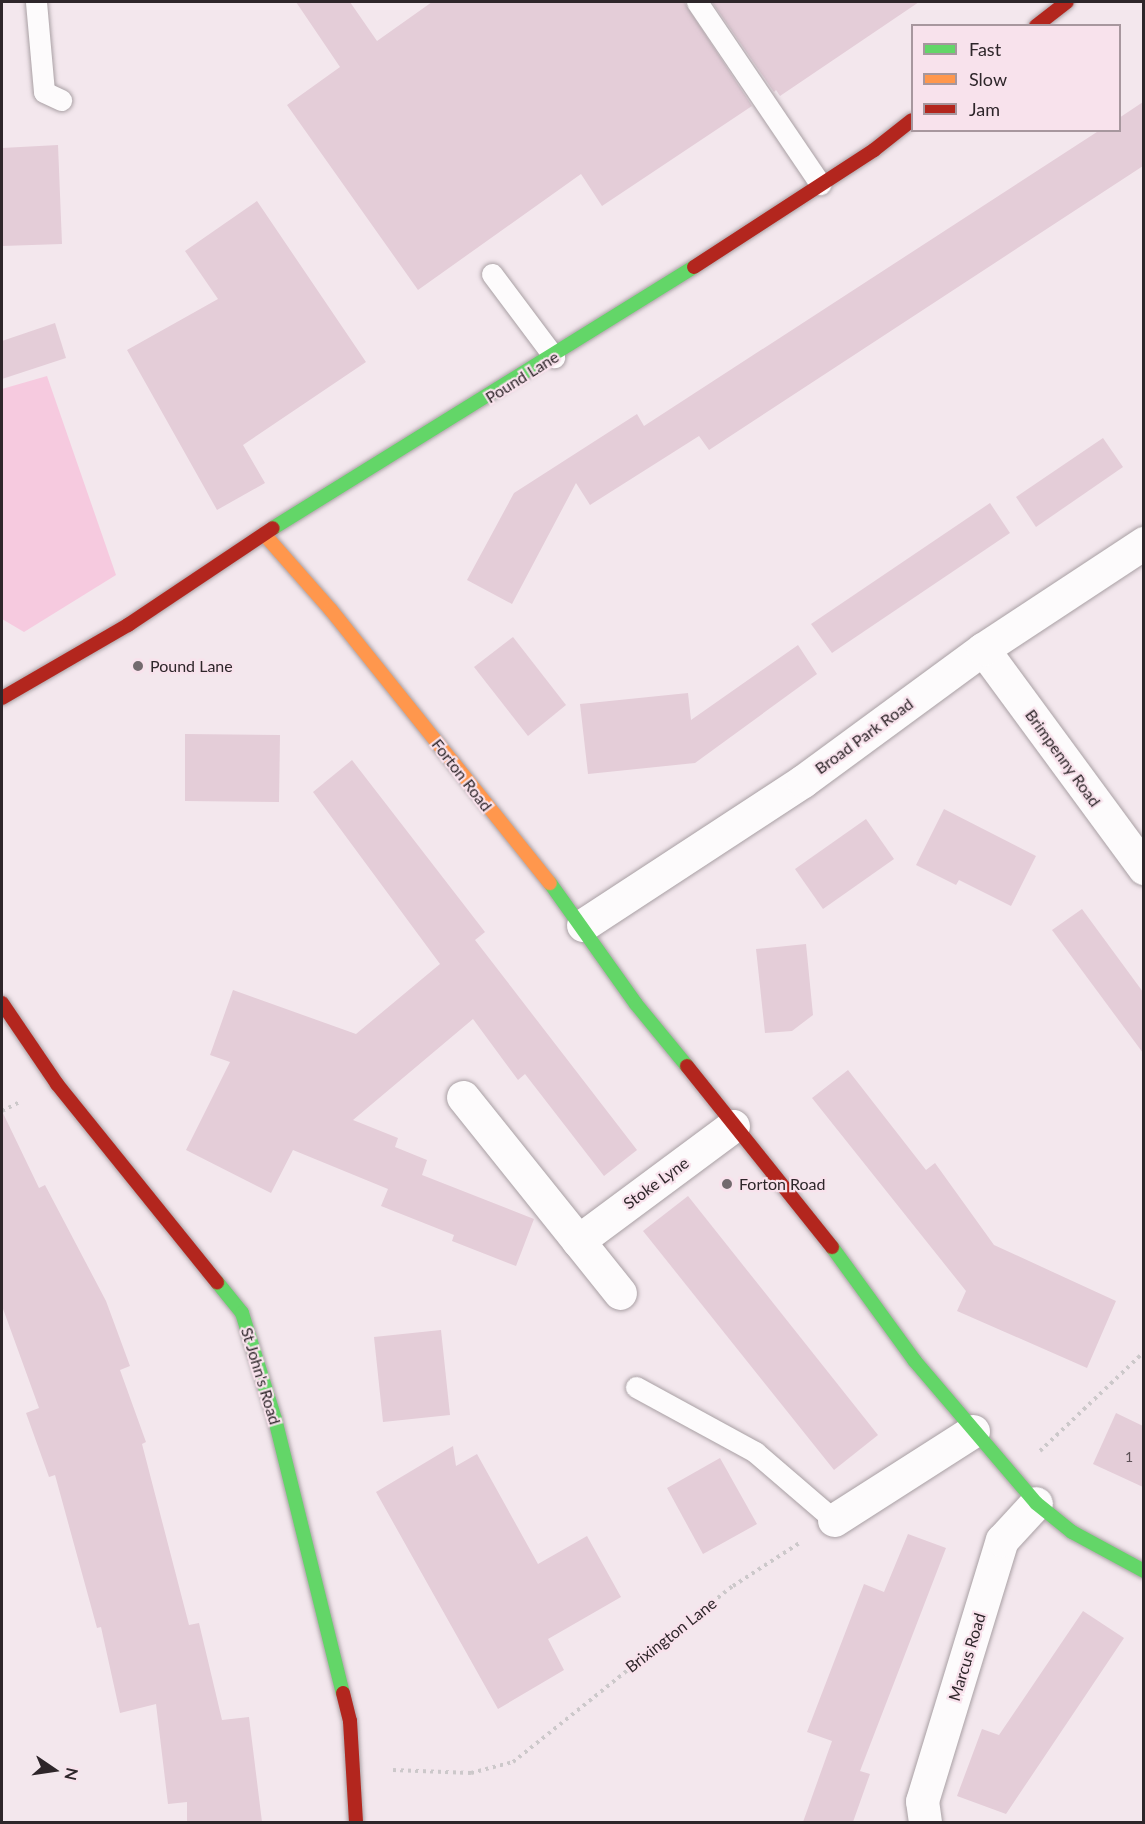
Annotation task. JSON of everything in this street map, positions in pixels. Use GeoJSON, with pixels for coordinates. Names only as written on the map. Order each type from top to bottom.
{"type":"FeatureCollection","features":[{"type":"Feature","properties":{"kind":"street"},"geometry":{"type":"LineString","coordinates":[[1039,24],[1067,2]]}},
{"type":"Feature","properties":{"kind":"street","name":"Pound Lane"},"geometry":{"type":"LineString","coordinates":[[2,698],[128,625],[264,534],[554,357],[820,184],[911,121]]}},
{"type":"Feature","properties":{"kind":"street","name":"Forton Road"},"geometry":{"type":"LineString","coordinates":[[264,534],[331,610],[583,925],[636,1004],[733,1126],[810,1216],[914,1360],[973,1431],[1036,1503],[1072,1532],[1122,1562],[1143,1571]]}},
{"type":"Feature","properties":{"kind":"street","name":"Broad Park Road"},"geometry":{"type":"LineString","coordinates":[[583,925],[803,781],[983,649],[1143,543]]}},
{"type":"Feature","properties":{"kind":"street","name":"Brimpenny Road"},"geometry":{"type":"LineString","coordinates":[[983,649],[1143,868]]}},
{"type":"Feature","properties":{"kind":"street","name":"St John's Road"},"geometry":{"type":"LineString","coordinates":[[2,1003],[57,1084],[242,1313],[275,1419],[350,1721],[356,1822]]}},
{"type":"Feature","properties":{"kind":"street"},"geometry":{"type":"LineString","coordinates":[[464,1097],[620,1293]]}},
{"type":"Feature","properties":{"kind":"street","name":"Stoke Lyne"},"geometry":{"type":"LineString","coordinates":[[578,1241],[733,1126]]}},
{"type":"Feature","properties":{"kind":"street"},"geometry":{"type":"LineString","coordinates":[[834,1520],[973,1431]]}},
{"type":"Feature","properties":{"kind":"street","name":"Marcus Road"},"geometry":{"type":"LineString","coordinates":[[925,1822],[922,1801],[1002,1540],[1036,1503]]}},
{"type":"Feature","properties":{"kind":"lane"},"geometry":{"type":"LineString","coordinates":[[36,2],[44,93],[61,100]]}},
{"type":"Feature","properties":{"kind":"lane"},"geometry":{"type":"LineString","coordinates":[[697,2],[820,184]]}},
{"type":"Feature","properties":{"kind":"lane"},"geometry":{"type":"LineString","coordinates":[[492,274],[554,357]]}},
{"type":"Feature","properties":{"kind":"lane"},"geometry":{"type":"LineString","coordinates":[[636,1387],[755,1452],[834,1520]]}},
{"type":"Feature","properties":{"kind":"path"},"geometry":{"type":"LineString","coordinates":[[1012,1477],[1143,1352]]}},
{"type":"Feature","properties":{"kind":"path","name":"Brixington Lane"},"geometry":{"type":"LineString","coordinates":[[353,1765],[394,1770],[471,1773],[513,1762],[733,1586],[834,1520]]}},
{"type":"Feature","properties":{"kind":"shaded area"},"geometry":{"type":"Polygon","coordinates":[[[47,376],[116,575],[24,632],[2,619],[2,389],[47,376]]]}},
{"type":"Feature","properties":{"kind":"building"},"geometry":{"type":"Polygon","coordinates":[[[296,2],[350,2],[377,41],[432,2],[684,2],[752,106],[602,206],[581,174],[418,290],[287,105],[340,67],[296,2]]]}},
{"type":"Feature","properties":{"kind":"building"},"geometry":{"type":"Polygon","coordinates":[[[712,2],[919,2],[780,96],[776,90],[774,92],[712,2]]]}},
{"type":"Feature","properties":{"kind":"building"},"geometry":{"type":"Polygon","coordinates":[[[1143,102],[1143,166],[709,450],[699,436],[590,505],[576,483],[512,604],[467,580],[514,493],[637,414],[644,426],[1097,132],[1121,132],[1121,117],[1143,102]]]}},
{"type":"Feature","properties":{"kind":"building"},"geometry":{"type":"Polygon","coordinates":[[[58,145],[62,244],[2,246],[2,148],[58,145]]]}},
{"type":"Feature","properties":{"kind":"building"},"geometry":{"type":"Polygon","coordinates":[[[257,201],[366,362],[243,445],[265,483],[217,510],[127,350],[218,299],[185,251],[257,201]]]}},
{"type":"Feature","properties":{"kind":"building"},"geometry":{"type":"Polygon","coordinates":[[[55,323],[66,358],[2,379],[2,341],[55,323]]]}},
{"type":"Feature","properties":{"kind":"building"},"geometry":{"type":"Polygon","coordinates":[[[1103,438],[1123,467],[1036,527],[1016,497],[1103,438]]]}},
{"type":"Feature","properties":{"kind":"building"},"geometry":{"type":"Polygon","coordinates":[[[990,503],[1010,533],[832,653],[811,624],[990,503]]]}},
{"type":"Feature","properties":{"kind":"building"},"geometry":{"type":"Polygon","coordinates":[[[513,637],[566,705],[528,736],[474,667],[513,637]]]}},
{"type":"Feature","properties":{"kind":"building"},"geometry":{"type":"Polygon","coordinates":[[[798,645],[817,674],[695,763],[588,774],[580,704],[688,693],[691,720],[798,645]]]}},
{"type":"Feature","properties":{"kind":"building"},"geometry":{"type":"Polygon","coordinates":[[[185,734],[280,735],[279,802],[185,801],[185,734]]]}},
{"type":"Feature","properties":{"kind":"building"},"geometry":{"type":"Polygon","coordinates":[[[352,760],[485,932],[475,940],[637,1150],[604,1176],[525,1074],[518,1080],[473,1019],[353,1120],[398,1138],[395,1147],[427,1160],[422,1175],[534,1219],[516,1266],[452,1241],[454,1235],[381,1206],[388,1189],[293,1150],[271,1193],[186,1150],[230,1062],[210,1055],[233,990],[356,1034],[440,964],[313,792],[352,760]]]}},
{"type":"Feature","properties":{"kind":"building"},"geometry":{"type":"Polygon","coordinates":[[[944,809],[1036,856],[1011,906],[959,880],[956,885],[916,865],[944,809]]]}},
{"type":"Feature","properties":{"kind":"building"},"geometry":{"type":"Polygon","coordinates":[[[866,819],[894,859],[823,909],[795,869],[866,819]]]}},
{"type":"Feature","properties":{"kind":"building"},"geometry":{"type":"Polygon","coordinates":[[[1082,909],[1143,992],[1143,1053],[1052,930],[1082,909]]]}},
{"type":"Feature","properties":{"kind":"building"},"geometry":{"type":"Polygon","coordinates":[[[806,944],[813,1015],[792,1031],[765,1033],[756,949],[806,944]]]}},
{"type":"Feature","properties":{"kind":"building"},"geometry":{"type":"Polygon","coordinates":[[[848,1070],[926,1170],[935,1163],[994,1245],[1116,1301],[1087,1368],[957,1311],[966,1291],[812,1098],[848,1070]]]}},
{"type":"Feature","properties":{"kind":"building"},"geometry":{"type":"Polygon","coordinates":[[[2,1111],[39,1188],[45,1185],[106,1301],[130,1366],[120,1370],[146,1442],[142,1444],[189,1625],[199,1623],[222,1720],[249,1717],[262,1822],[187,1822],[187,1802],[168,1804],[156,1704],[120,1713],[101,1627],[97,1628],[55,1475],[49,1477],[26,1413],[39,1408],[2,1306],[2,1111]]]}},
{"type":"Feature","properties":{"kind":"building"},"geometry":{"type":"Polygon","coordinates":[[[688,1196],[878,1435],[834,1470],[643,1231],[688,1196]]]}},
{"type":"Feature","properties":{"kind":"building"},"geometry":{"type":"Polygon","coordinates":[[[441,1330],[450,1415],[383,1422],[374,1337],[441,1330]]]}},
{"type":"Feature","properties":{"kind":"building"},"geometry":{"type":"Polygon","coordinates":[[[1116,1413],[1143,1426],[1143,1487],[1093,1464],[1116,1413]]]}},
{"type":"Feature","properties":{"kind":"building"},"geometry":{"type":"Polygon","coordinates":[[[453,1446],[456,1466],[477,1454],[538,1564],[587,1536],[621,1597],[548,1639],[564,1670],[498,1709],[376,1492],[453,1446]]]}},
{"type":"Feature","properties":{"kind":"building"},"geometry":{"type":"Polygon","coordinates":[[[720,1458],[757,1524],[703,1554],[667,1488],[720,1458]]]}},
{"type":"Feature","properties":{"kind":"building"},"geometry":{"type":"Polygon","coordinates":[[[908,1534],[946,1548],[860,1771],[870,1774],[853,1822],[803,1822],[832,1741],[807,1732],[864,1584],[884,1592],[908,1534]]]}},
{"type":"Feature","properties":{"kind":"building"},"geometry":{"type":"Polygon","coordinates":[[[1083,1611],[1124,1638],[1006,1814],[957,1796],[982,1729],[999,1735],[1083,1611]]]}},
{"type":"Feature","properties":{"kind":"traffic: fast"},"geometry":{"type":"LineString","coordinates":[[273,528],[694,267]]}},
{"type":"Feature","properties":{"kind":"traffic: fast"},"geometry":{"type":"LineString","coordinates":[[550,883],[636,1004],[687,1066]]}},
{"type":"Feature","properties":{"kind":"traffic: fast"},"geometry":{"type":"LineString","coordinates":[[832,1247],[914,1360],[1036,1503],[1072,1532],[1144,1571]]}},
{"type":"Feature","properties":{"kind":"traffic: fast"},"geometry":{"type":"LineString","coordinates":[[217,1282],[242,1313],[275,1419],[343,1693]]}},
{"type":"Feature","properties":{"kind":"traffic: slow"},"geometry":{"type":"LineString","coordinates":[[264,534],[331,610],[550,883]]}},
{"type":"Feature","properties":{"kind":"traffic: jam"},"geometry":{"type":"LineString","coordinates":[[1039,24],[1067,2]]}},
{"type":"Feature","properties":{"kind":"traffic: jam"},"geometry":{"type":"LineString","coordinates":[[694,267],[874,150],[911,121]]}},
{"type":"Feature","properties":{"kind":"traffic: jam"},"geometry":{"type":"LineString","coordinates":[[2,698],[128,625],[273,528]]}},
{"type":"Feature","properties":{"kind":"traffic: jam"},"geometry":{"type":"LineString","coordinates":[[2,1003],[57,1084],[217,1282]]}},
{"type":"Feature","properties":{"kind":"traffic: jam"},"geometry":{"type":"LineString","coordinates":[[687,1066],[832,1247]]}},
{"type":"Feature","properties":{"kind":"traffic: jam"},"geometry":{"type":"LineString","coordinates":[[343,1693],[350,1721],[356,1822]]}},
{"type":"Feature","properties":{"kind":"place","name":"Pound Lane"},"geometry":{"type":"Point","coordinates":[138,666]}},
{"type":"Feature","properties":{"kind":"place","name":"Forton Road"},"geometry":{"type":"Point","coordinates":[727,1184]}}]}
